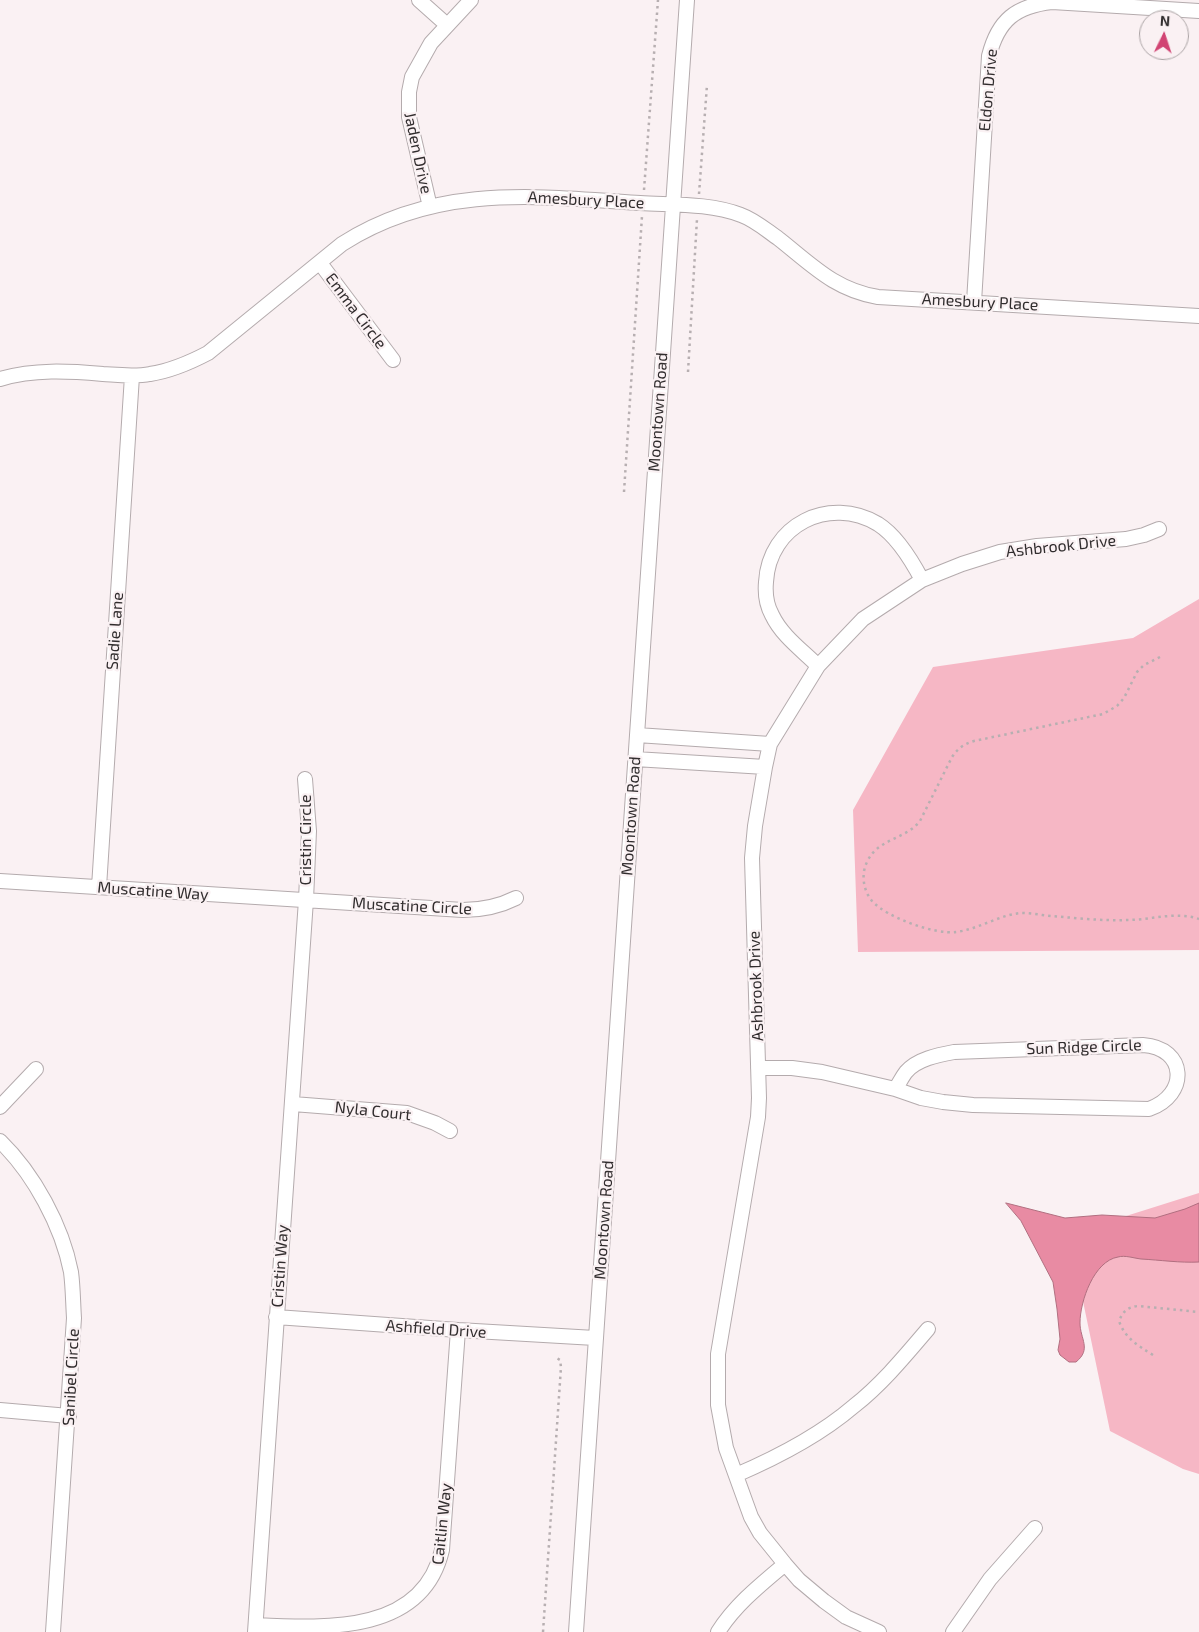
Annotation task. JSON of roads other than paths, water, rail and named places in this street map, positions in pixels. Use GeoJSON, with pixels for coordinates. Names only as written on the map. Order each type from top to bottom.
{"type":"FeatureCollection","features":[{"type":"Feature","properties":{"kind":"street"},"geometry":{"type":"LineString","coordinates":[[419,0],[447,25]]}},
{"type":"Feature","properties":{"kind":"street","name":"Jaden Drive"},"geometry":{"type":"LineString","coordinates":[[430,208],[412,132],[408,104],[409,92],[412,77],[419,62],[447,25],[471,0]]}},
{"type":"Feature","properties":{"kind":"street","name":"Moontown Road"},"geometry":{"type":"LineString","coordinates":[[576,1632],[687,0]]}},
{"type":"Feature","properties":{"kind":"street","name":"Eldon Drive"},"geometry":{"type":"LineString","coordinates":[[974,302],[989,56],[996,33],[1002,25],[1021,9],[1035,4],[1052,2],[1199,11]]}},
{"type":"Feature","properties":{"kind":"street","name":"Amesbury Place"},"geometry":{"type":"LineString","coordinates":[[0,379],[15,374],[55,370],[132,376],[148,375],[184,365],[208,353],[342,244],[362,232],[384,222],[453,202],[500,196],[672,205],[723,210],[740,214],[756,222],[831,280],[861,294],[878,297],[1199,316]]}},
{"type":"Feature","properties":{"kind":"street","name":"Emma Circle"},"geometry":{"type":"LineString","coordinates":[[320,262],[393,360]]}},
{"type":"Feature","properties":{"kind":"street","name":"Sadie Lane"},"geometry":{"type":"LineString","coordinates":[[99,887],[132,376]]}},
{"type":"Feature","properties":{"kind":"street"},"geometry":{"type":"LineString","coordinates":[[818,666],[781,630],[771,614],[767,601],[766,574],[770,560],[776,548],[794,527],[818,515],[831,513],[856,515],[868,519],[890,534],[922,580]]}},
{"type":"Feature","properties":{"kind":"street","name":"Ashbrook Drive"},"geometry":{"type":"LineString","coordinates":[[879,1632],[846,1617],[824,1601],[799,1580],[760,1533],[751,1517],[726,1448],[718,1404],[718,1354],[758,1117],[752,858],[755,826],[770,744],[818,666],[863,619],[922,580],[962,564],[1000,552],[1036,546],[1126,539],[1144,536],[1159,529]]}},
{"type":"Feature","properties":{"kind":"street"},"geometry":{"type":"LineString","coordinates":[[637,735],[770,744]]}},
{"type":"Feature","properties":{"kind":"street"},"geometry":{"type":"LineString","coordinates":[[635,759],[765,766]]}},
{"type":"Feature","properties":{"kind":"street","name":"Cristin Circle"},"geometry":{"type":"LineString","coordinates":[[305,779],[309,831],[306,900]]}},
{"type":"Feature","properties":{"kind":"street","name":"Muscatine Way"},"geometry":{"type":"LineString","coordinates":[[0,881],[306,900]]}},
{"type":"Feature","properties":{"kind":"street","name":"Muscatine Circle"},"geometry":{"type":"LineString","coordinates":[[306,900],[477,910],[502,905],[516,898]]}},
{"type":"Feature","properties":{"kind":"street","name":"Cristin Way"},"geometry":{"type":"LineString","coordinates":[[255,1628],[306,900]]}},
{"type":"Feature","properties":{"kind":"street","name":"Sun Ridge Circle"},"geometry":{"type":"LineString","coordinates":[[758,1068],[792,1068],[822,1072],[896,1089],[921,1098],[973,1105],[1149,1109],[1159,1106],[1168,1099],[1175,1089],[1178,1076],[1174,1060],[1157,1046],[954,1052],[936,1055],[916,1064],[906,1071],[896,1089]]}},
{"type":"Feature","properties":{"kind":"street"},"geometry":{"type":"LineString","coordinates":[[0,1107],[36,1069]]}},
{"type":"Feature","properties":{"kind":"street","name":"Nyla Court"},"geometry":{"type":"LineString","coordinates":[[293,1104],[407,1113],[435,1122],[450,1131]]}},
{"type":"Feature","properties":{"kind":"street","name":"Sanibel Circle"},"geometry":{"type":"LineString","coordinates":[[0,1141],[21,1165],[52,1216],[70,1272],[74,1318],[53,1632]]}},
{"type":"Feature","properties":{"kind":"street","name":"Ashfield Drive"},"geometry":{"type":"LineString","coordinates":[[276,1317],[595,1338]]}},
{"type":"Feature","properties":{"kind":"street"},"geometry":{"type":"LineString","coordinates":[[736,1474],[790,1450],[835,1422],[897,1366],[928,1329]]}},
{"type":"Feature","properties":{"kind":"street","name":"Caitlin Way"},"geometry":{"type":"LineString","coordinates":[[255,1628],[340,1630],[367,1628],[402,1615],[411,1608],[430,1585],[436,1573],[442,1550],[458,1330]]}},
{"type":"Feature","properties":{"kind":"street"},"geometry":{"type":"LineString","coordinates":[[0,1410],[68,1416]]}},
{"type":"Feature","properties":{"kind":"street"},"geometry":{"type":"LineString","coordinates":[[953,1632],[990,1579],[1035,1528]]}},
{"type":"Feature","properties":{"kind":"street"},"geometry":{"type":"LineString","coordinates":[[718,1632],[727,1618],[746,1597],[785,1564]]}}]}
